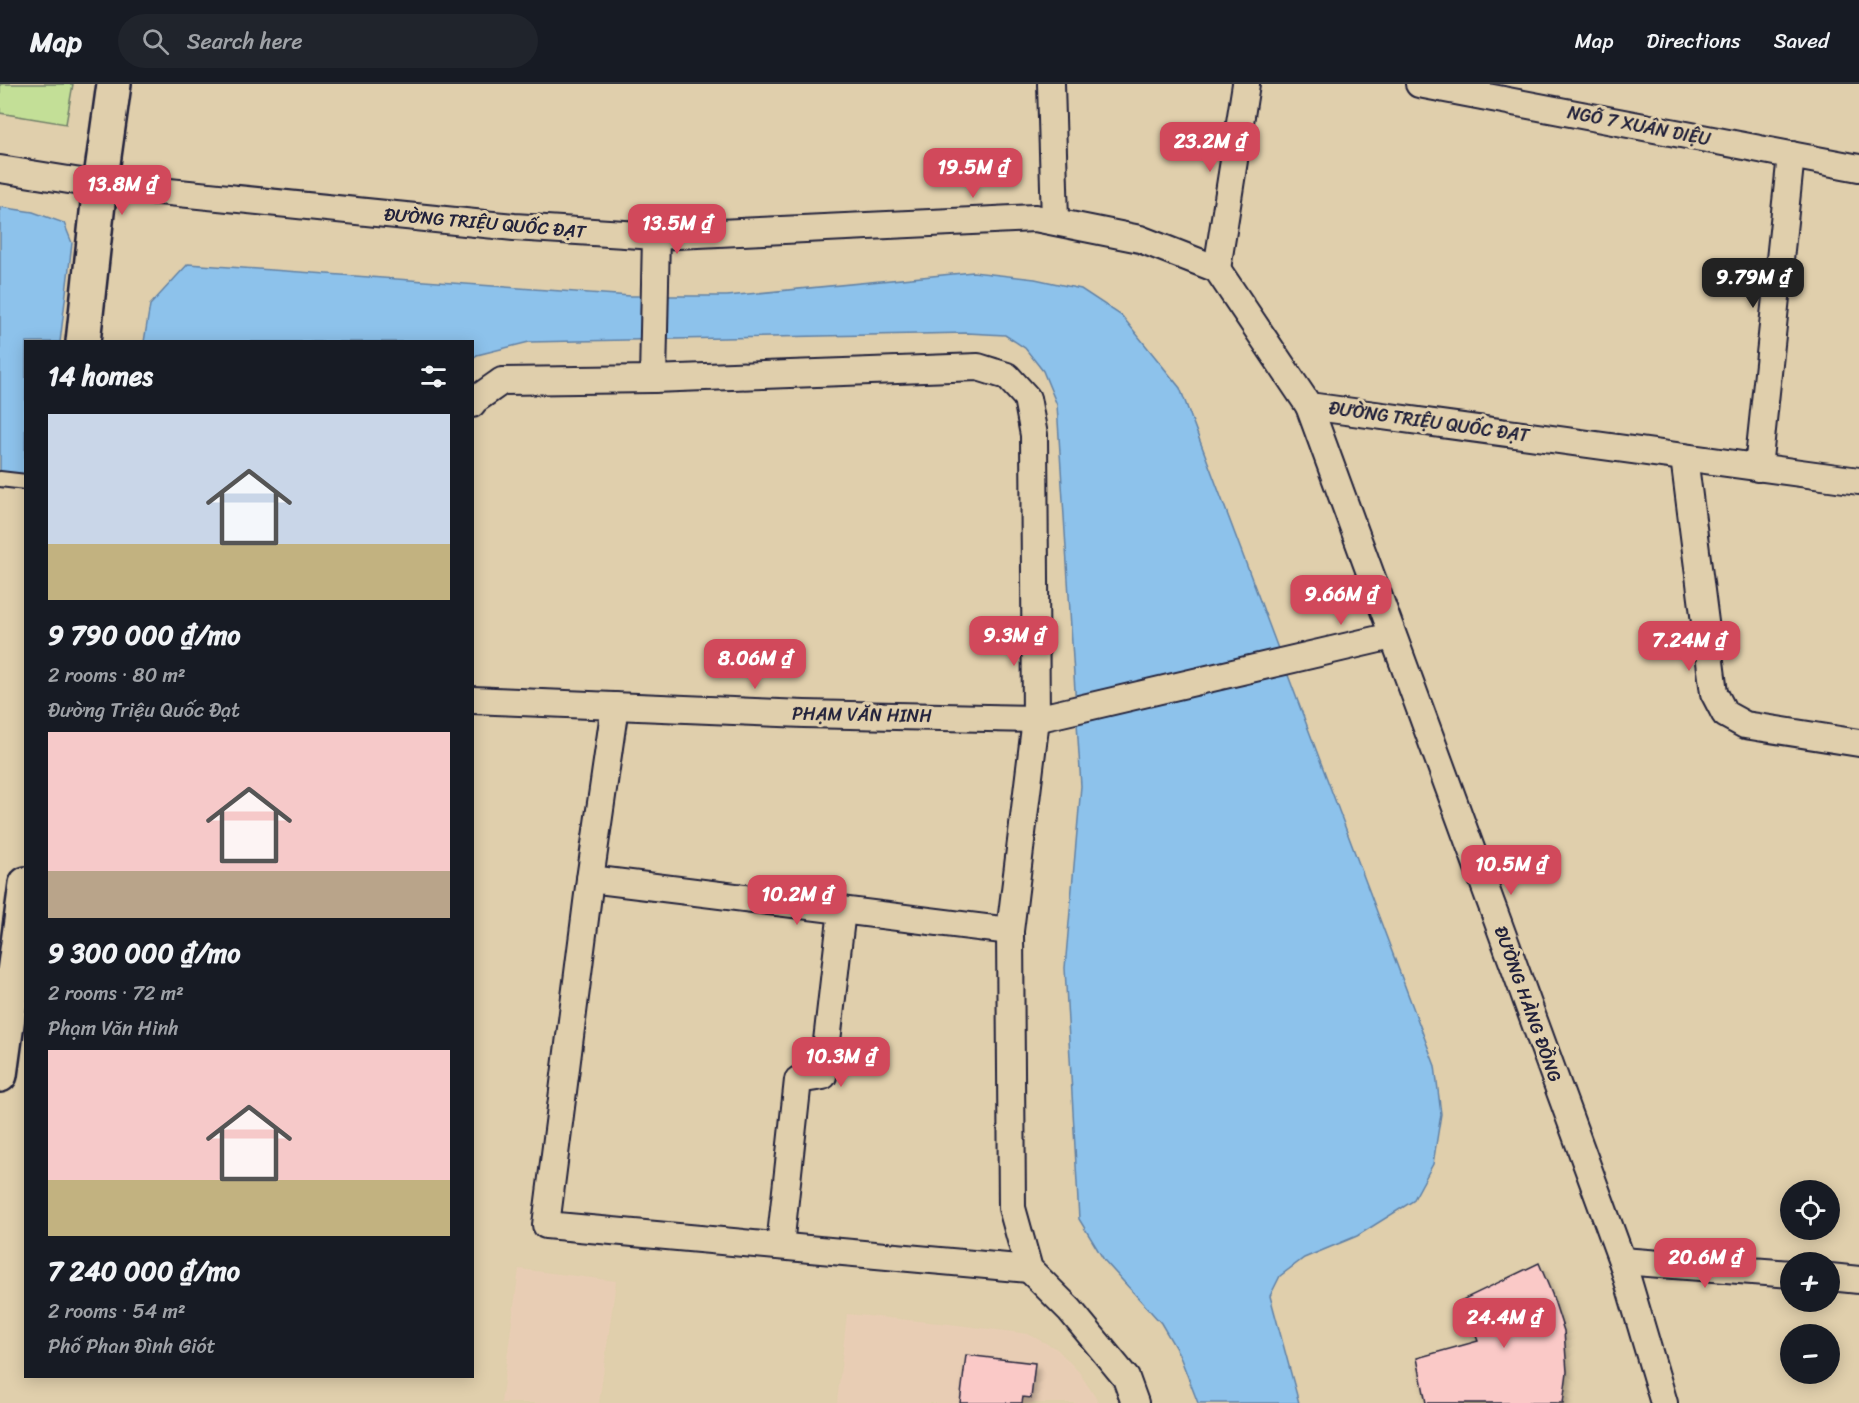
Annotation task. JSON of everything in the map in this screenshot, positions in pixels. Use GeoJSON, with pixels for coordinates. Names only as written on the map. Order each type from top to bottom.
{"type":"FeatureCollection","features":[{"type":"Feature","properties":{"kind":"street"},"geometry":{"type":"LineString","coordinates":[[83,340],[100,185],[114,84]]}},
{"type":"Feature","properties":{"kind":"street"},"geometry":{"type":"LineString","coordinates":[[1051,84],[1055,221]]}},
{"type":"Feature","properties":{"kind":"street"},"geometry":{"type":"LineString","coordinates":[[1216,269],[1246,84]]}},
{"type":"Feature","properties":{"kind":"street","name":"NGÕ 7 XUÂN DIỆU"},"geometry":{"type":"LineString","coordinates":[[1419,84],[1859,168]]}},
{"type":"Feature","properties":{"kind":"street"},"geometry":{"type":"LineString","coordinates":[[1758,468],[1791,155]]}},
{"type":"Feature","properties":{"kind":"street","name":"ĐƯỜNG TRIỆU QUỐC ĐẠT"},"geometry":{"type":"LineString","coordinates":[[0,169],[100,185],[514,227],[656,236],[1035,218],[1055,221],[1140,239],[1216,269],[1309,406],[1859,482]]}},
{"type":"Feature","properties":{"kind":"street"},"geometry":{"type":"LineString","coordinates":[[653,379],[656,236]]}},
{"type":"Feature","properties":{"kind":"street"},"geometry":{"type":"LineString","coordinates":[[474,401],[502,381],[653,379],[978,367],[1007,376],[1027,398],[1034,435],[1036,719],[1010,931],[1012,1208],[1029,1269],[1070,1310],[1126,1378],[1135,1403]]}},
{"type":"Feature","properties":{"kind":"street","name":"ĐƯỜNG HÀNG ĐỒNG"},"geometry":{"type":"LineString","coordinates":[[1309,406],[1622,1261],[1664,1403]]}},
{"type":"Feature","properties":{"kind":"street"},"geometry":{"type":"LineString","coordinates":[[1684,457],[1714,693],[1725,714],[1745,724],[1859,744]]}},
{"type":"Feature","properties":{"kind":"street","name":"PHẠM VĂN HINH"},"geometry":{"type":"LineString","coordinates":[[474,700],[804,714],[1036,719],[1392,636]]}},
{"type":"Feature","properties":{"kind":"street"},"geometry":{"type":"LineString","coordinates":[[615,706],[590,879],[546,1225],[1029,1269]]}},
{"type":"Feature","properties":{"kind":"street"},"geometry":{"type":"LineString","coordinates":[[590,879],[1010,931]]}},
{"type":"Feature","properties":{"kind":"street"},"geometry":{"type":"LineString","coordinates":[[0,1075],[15,929],[24,892]]}},
{"type":"Feature","properties":{"kind":"street"},"geometry":{"type":"LineString","coordinates":[[780,1246],[798,1080],[823,1076],[842,910]]}},
{"type":"Feature","properties":{"kind":"street"},"geometry":{"type":"LineString","coordinates":[[1622,1261],[1780,1273]]}},
{"type":"Feature","properties":{"kind":"street"},"geometry":{"type":"LineString","coordinates":[[1840,1278],[1859,1280]]}},
{"type":"Feature","properties":{"kind":"lane"},"geometry":{"type":"LineString","coordinates":[[0,479],[24,482]]}},
{"type":"Feature","properties":{"kind":"shaded area"},"geometry":{"type":"Polygon","coordinates":[[[519,1269],[616,1281],[599,1403],[501,1403],[519,1269]]]}},
{"type":"Feature","properties":{"kind":"shaded area"},"geometry":{"type":"Polygon","coordinates":[[[847,1314],[1028,1334],[1057,1349],[1079,1372],[1099,1403],[837,1403],[847,1314]]]}},
{"type":"Feature","properties":{"kind":"green space"},"geometry":{"type":"Polygon","coordinates":[[[0,84],[73,84],[66,124],[0,113],[0,84]]]}},
{"type":"Feature","properties":{"kind":"water"},"geometry":{"type":"Polygon","coordinates":[[[0,207],[33,212],[64,223],[72,243],[60,340],[24,340],[24,474],[15,479],[0,477],[0,207]]]}},
{"type":"Feature","properties":{"kind":"water"},"geometry":{"type":"Polygon","coordinates":[[[188,264],[631,296],[727,296],[973,272],[1035,279],[1081,289],[1122,316],[1180,388],[1435,1066],[1441,1114],[1433,1164],[1413,1201],[1357,1236],[1304,1258],[1280,1276],[1270,1296],[1299,1403],[1198,1403],[1179,1354],[1161,1323],[1104,1260],[1079,1219],[1065,968],[1081,786],[1057,405],[1043,371],[1025,348],[1005,335],[967,333],[529,342],[474,357],[474,340],[144,340],[150,305],[188,264]]]}},
{"type":"Feature","properties":{"kind":"building"},"geometry":{"type":"Polygon","coordinates":[[[1539,1263],[1564,1331],[1567,1372],[1563,1403],[1426,1403],[1417,1358],[1478,1341],[1462,1300],[1539,1263]]]}},
{"type":"Feature","properties":{"kind":"building"},"geometry":{"type":"Polygon","coordinates":[[[966,1355],[1035,1363],[1031,1398],[1023,1397],[1022,1403],[960,1403],[966,1355]]]}}]}
